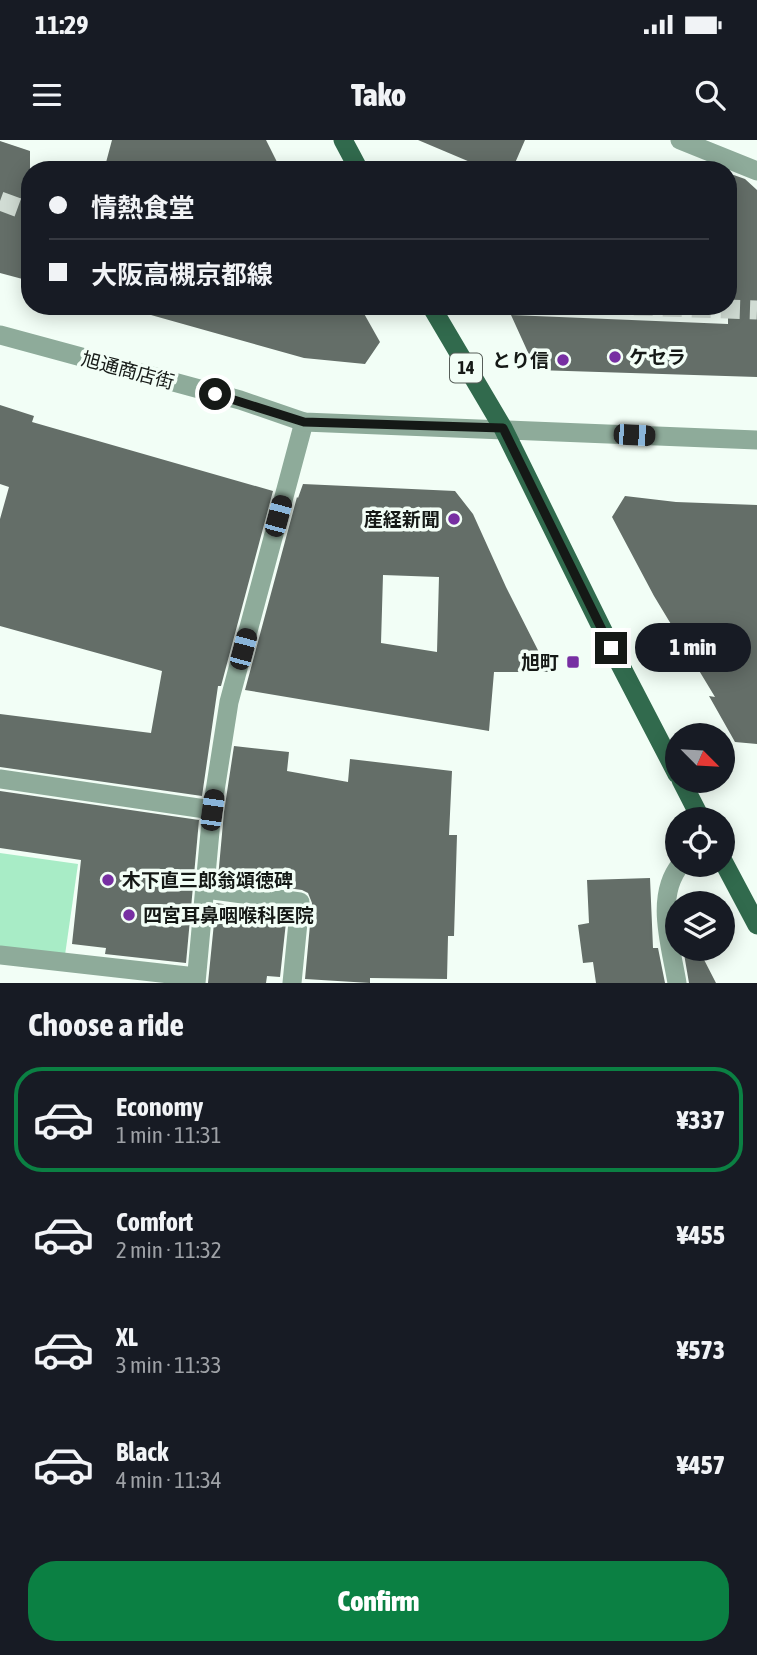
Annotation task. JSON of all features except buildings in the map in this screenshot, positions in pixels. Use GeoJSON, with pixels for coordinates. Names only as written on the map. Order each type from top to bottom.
{"type":"FeatureCollection","features":[{"type":"Feature","properties":{"kind":"main road"},"geometry":{"type":"LineString","coordinates":[[343,140],[354,161]]}},
{"type":"Feature","properties":{"kind":"main road","name":"14"},"geometry":{"type":"LineString","coordinates":[[436,315],[503,428],[665,751]]}},
{"type":"Feature","properties":{"kind":"main road"},"geometry":{"type":"LineString","coordinates":[[732,877],[757,925]]}},
{"type":"Feature","properties":{"kind":"street"},"geometry":{"type":"LineString","coordinates":[[680,140],[732,161]]}},
{"type":"Feature","properties":{"kind":"street"},"geometry":{"type":"LineString","coordinates":[[737,163],[757,171]]}},
{"type":"Feature","properties":{"kind":"street","name":"旭通商店街"},"geometry":{"type":"LineString","coordinates":[[0,335],[240,400],[304,422],[757,440]]}},
{"type":"Feature","properties":{"kind":"street"},"geometry":{"type":"LineString","coordinates":[[0,955],[196,980],[212,810],[229,702],[304,422]]}},
{"type":"Feature","properties":{"kind":"street"},"geometry":{"type":"LineString","coordinates":[[0,779],[212,810]]}},
{"type":"Feature","properties":{"kind":"street"},"geometry":{"type":"LineString","coordinates":[[674,877],[665,905],[677,983]]}},
{"type":"Feature","properties":{"kind":"street"},"geometry":{"type":"LineString","coordinates":[[206,889],[300,902],[292,983]]}},
{"type":"Feature","properties":{"kind":"green space"},"geometry":{"type":"Polygon","coordinates":[[[0,853],[78,864],[65,955],[0,946],[0,853]]]}},
{"type":"Feature","properties":{"kind":"tunnel"},"geometry":{"type":"LineString","coordinates":[[0,201],[21,209]]}},
{"type":"Feature","properties":{"kind":"tunnel"},"geometry":{"type":"LineString","coordinates":[[737,309],[757,310]]}},
{"type":"Feature","properties":{"kind":"place","name":"ケセラ"},"geometry":{"type":"Point","coordinates":[615,357]}},
{"type":"Feature","properties":{"kind":"place","name":"とり信"},"geometry":{"type":"Point","coordinates":[563,360]}},
{"type":"Feature","properties":{"kind":"place","name":"産経新聞"},"geometry":{"type":"Point","coordinates":[454,519]}},
{"type":"Feature","properties":{"kind":"place","name":"旭町"},"geometry":{"type":"Point","coordinates":[573,662]}},
{"type":"Feature","properties":{"kind":"place","name":"木下直三郎翁頌徳碑"},"geometry":{"type":"Point","coordinates":[108,880]}},
{"type":"Feature","properties":{"kind":"place","name":"四宮耳鼻咽喉科医院"},"geometry":{"type":"Point","coordinates":[129,915]}},
{"type":"Feature","properties":{"kind":"route"},"geometry":{"type":"LineString","coordinates":[[215,394],[304,422],[503,428],[611,648]]}}]}
